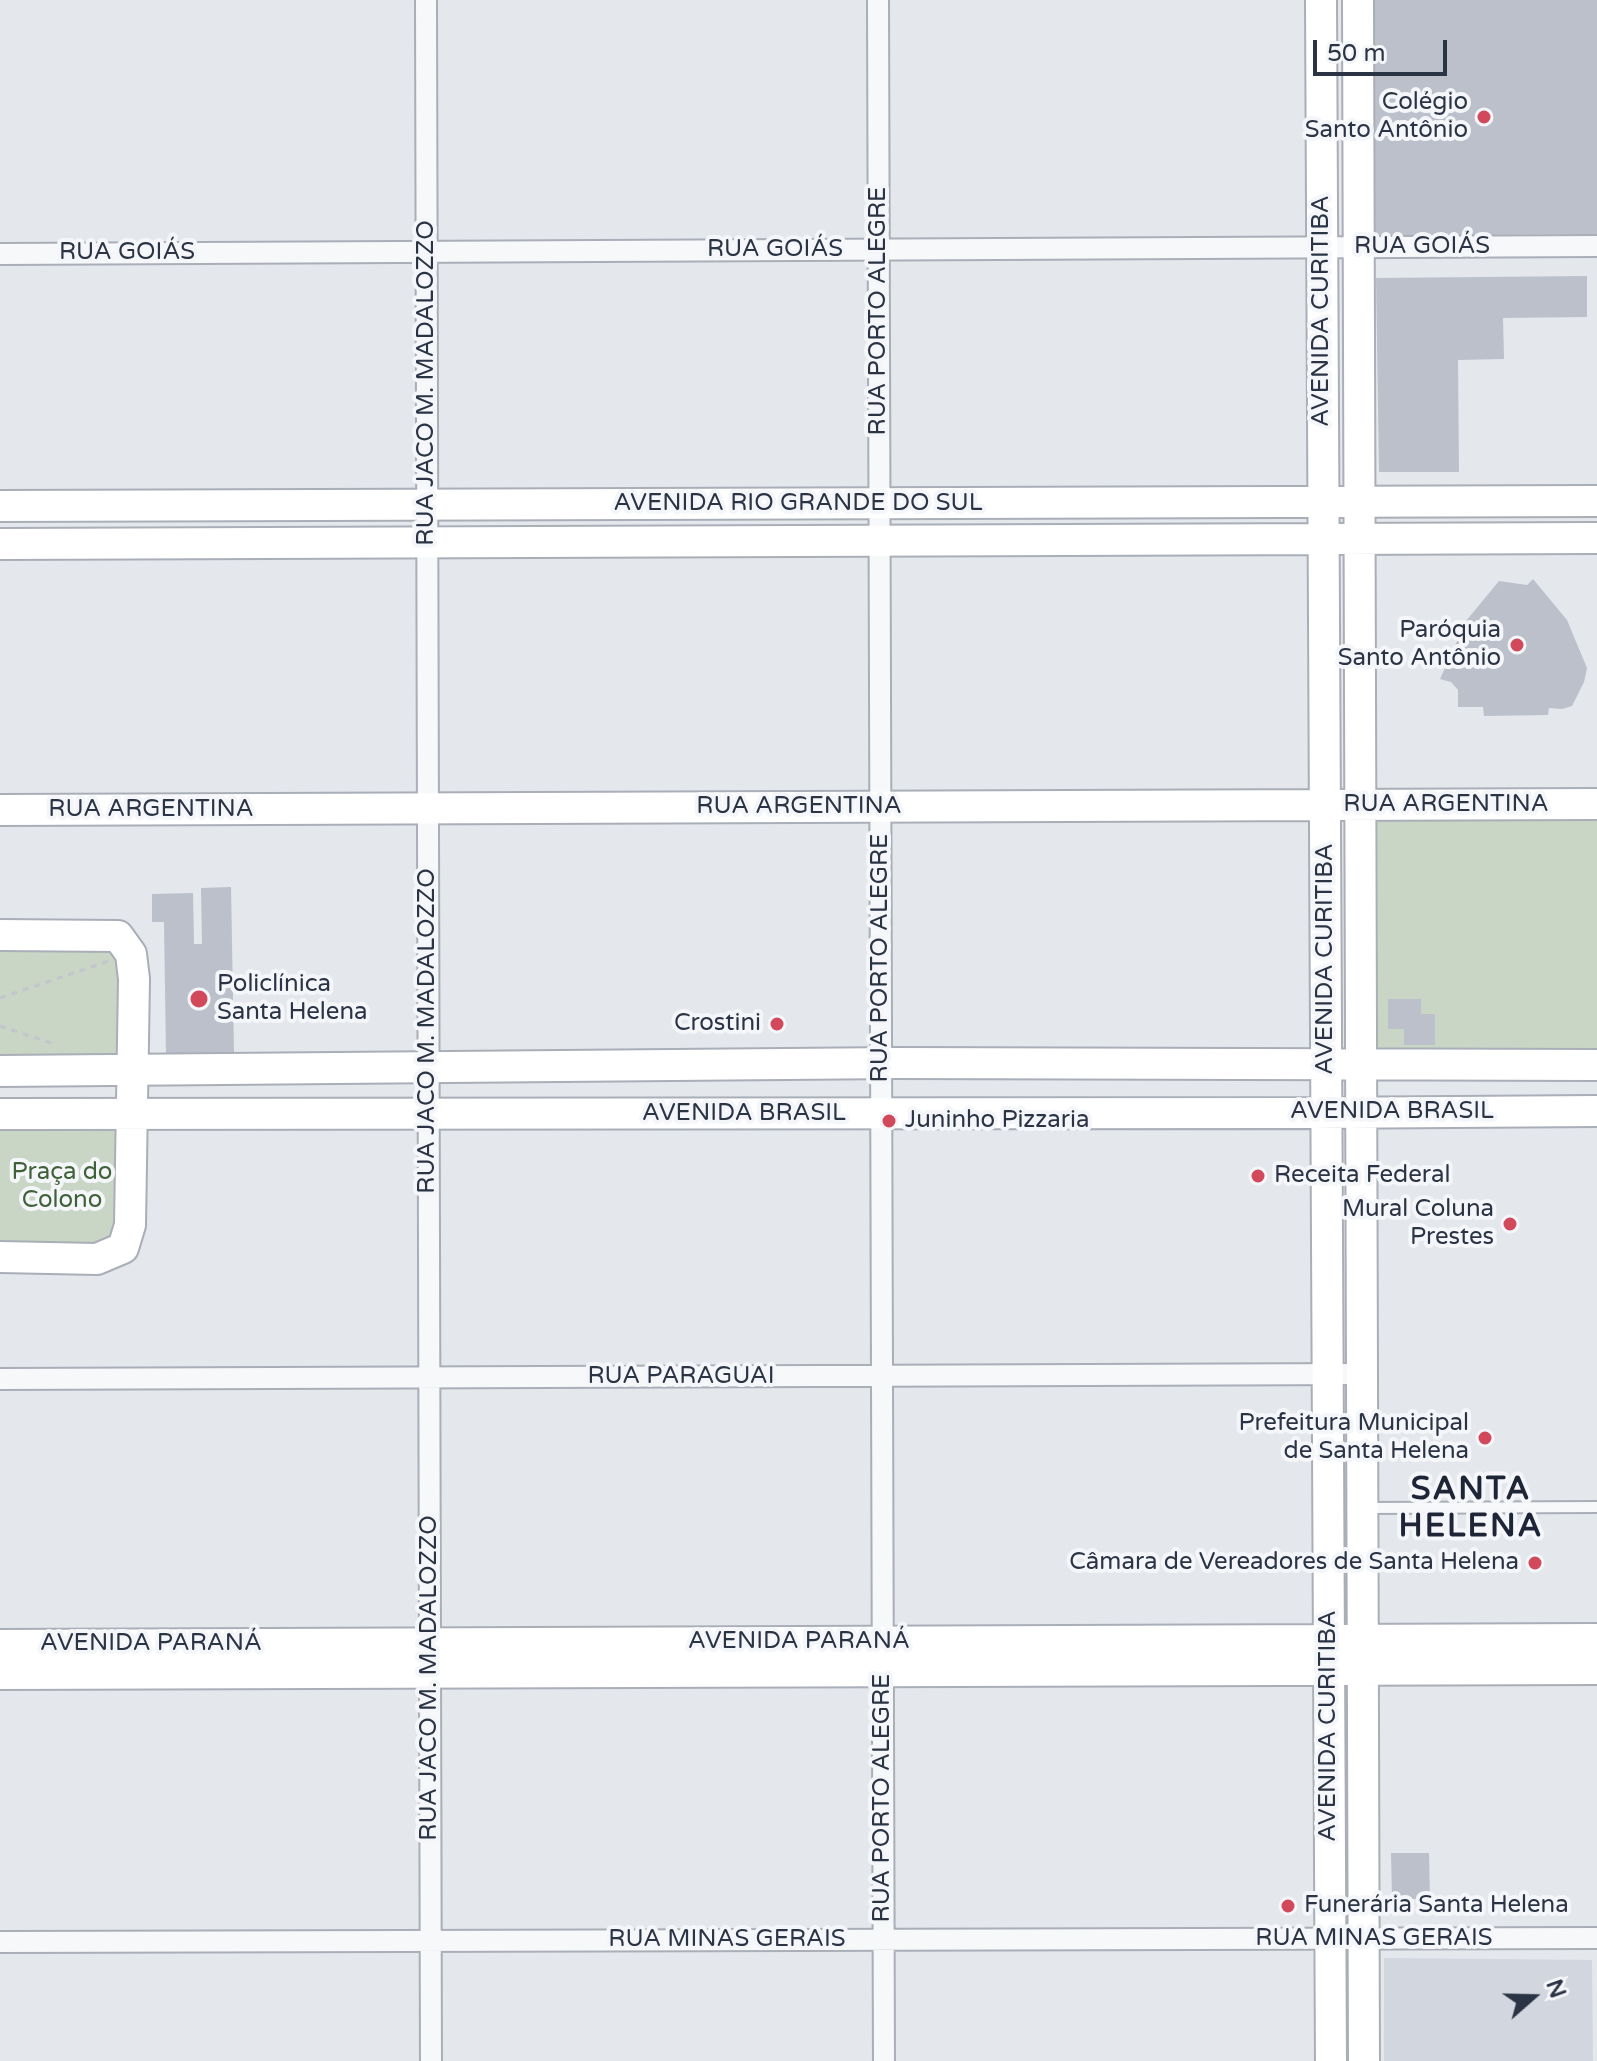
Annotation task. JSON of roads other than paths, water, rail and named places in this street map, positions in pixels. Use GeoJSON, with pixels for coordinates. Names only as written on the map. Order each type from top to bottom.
{"type":"FeatureCollection","features":[{"type":"Feature","properties":{"kind":"street","name":"RUA JACO M. MADALOZZO"},"geometry":{"type":"LineString","coordinates":[[426,0],[431,2061]]}},
{"type":"Feature","properties":{"kind":"street","name":"RUA PORTO ALEGRE"},"geometry":{"type":"LineString","coordinates":[[878,0],[884,2061]]}},
{"type":"Feature","properties":{"kind":"street","name":"AVENIDA CURITIBA"},"geometry":{"type":"LineString","coordinates":[[1321,0],[1331,2061]]}},
{"type":"Feature","properties":{"kind":"street","name":"AVENIDA CURITIBA"},"geometry":{"type":"LineString","coordinates":[[1358,0],[1364,2061]]}},
{"type":"Feature","properties":{"kind":"street","name":"RUA GOIÁS"},"geometry":{"type":"LineString","coordinates":[[0,254],[1597,246]]}},
{"type":"Feature","properties":{"kind":"street","name":"AVENIDA RIO GRANDE DO SUL"},"geometry":{"type":"LineString","coordinates":[[0,506],[1597,501]]}},
{"type":"Feature","properties":{"kind":"street","name":"AVENIDA RIO GRANDE DO SUL"},"geometry":{"type":"LineString","coordinates":[[0,544],[1597,538]]}},
{"type":"Feature","properties":{"kind":"street","name":"RUA ARGENTINA"},"geometry":{"type":"LineString","coordinates":[[0,810],[1597,804]]}},
{"type":"Feature","properties":{"kind":"street"},"geometry":{"type":"LineString","coordinates":[[0,935],[118,936],[131,954],[134,979],[130,1225],[123,1248],[97,1259],[0,1257]]}},
{"type":"Feature","properties":{"kind":"street","name":"AVENIDA BRASIL"},"geometry":{"type":"LineString","coordinates":[[0,1071],[881,1063],[1597,1065]]}},
{"type":"Feature","properties":{"kind":"street","name":"AVENIDA BRASIL"},"geometry":{"type":"LineString","coordinates":[[0,1114],[1597,1111]]}},
{"type":"Feature","properties":{"kind":"street","name":"RUA PARAGUAI"},"geometry":{"type":"LineString","coordinates":[[0,1379],[1362,1374]]}},
{"type":"Feature","properties":{"kind":"street"},"geometry":{"type":"LineString","coordinates":[[1502,1639],[1502,1669]]}},
{"type":"Feature","properties":{"kind":"street","name":"AVENIDA PARANÁ"},"geometry":{"type":"LineString","coordinates":[[0,1674],[430,1658],[1329,1655],[1502,1639],[1597,1639]]}},
{"type":"Feature","properties":{"kind":"street","name":"AVENIDA PARANÁ"},"geometry":{"type":"LineString","coordinates":[[0,1645],[430,1658]]}},
{"type":"Feature","properties":{"kind":"street","name":"AVENIDA PARANÁ"},"geometry":{"type":"LineString","coordinates":[[1363,1654],[1502,1669],[1597,1669]]}},
{"type":"Feature","properties":{"kind":"street","name":"RUA MINAS GERAIS"},"geometry":{"type":"LineString","coordinates":[[0,1942],[1597,1938]]}},
{"type":"Feature","properties":{"kind":"lane"},"geometry":{"type":"LineString","coordinates":[[1363,1508],[1597,1507]]}},
{"type":"Feature","properties":{"kind":"place","name":"Colégio Santo Antônio"},"geometry":{"type":"Point","coordinates":[1484,117]}},
{"type":"Feature","properties":{"kind":"place","name":"Paróquia Santo Antônio"},"geometry":{"type":"Point","coordinates":[1517,645]}},
{"type":"Feature","properties":{"kind":"place","name":"Policlínica Santa Helena"},"geometry":{"type":"Point","coordinates":[199,999]}},
{"type":"Feature","properties":{"kind":"place","name":"Crostini"},"geometry":{"type":"Point","coordinates":[777,1024]}},
{"type":"Feature","properties":{"kind":"place","name":"Juninho Pizzaria"},"geometry":{"type":"Point","coordinates":[889,1121]}},
{"type":"Feature","properties":{"kind":"place","name":"Receita Federal"},"geometry":{"type":"Point","coordinates":[1258,1176]}},
{"type":"Feature","properties":{"kind":"place","name":"Mural Coluna Prestes"},"geometry":{"type":"Point","coordinates":[1510,1224]}},
{"type":"Feature","properties":{"kind":"place","name":"Prefeitura Municipal de Santa Helena"},"geometry":{"type":"Point","coordinates":[1485,1438]}},
{"type":"Feature","properties":{"kind":"place","name":"Câmara de Vereadores de Santa Helena"},"geometry":{"type":"Point","coordinates":[1535,1563]}},
{"type":"Feature","properties":{"kind":"place","name":"Funerária Santa Helena"},"geometry":{"type":"Point","coordinates":[1288,1906]}},
{"type":"Feature","properties":{"kind":"district","name":"SANTA HELENA"},"geometry":{"type":"Point","coordinates":[1471,1510]}},
{"type":"Feature","properties":{"kind":"park label","name":"Praça do Colono"},"geometry":{"type":"Point","coordinates":[62,1187]}}]}
